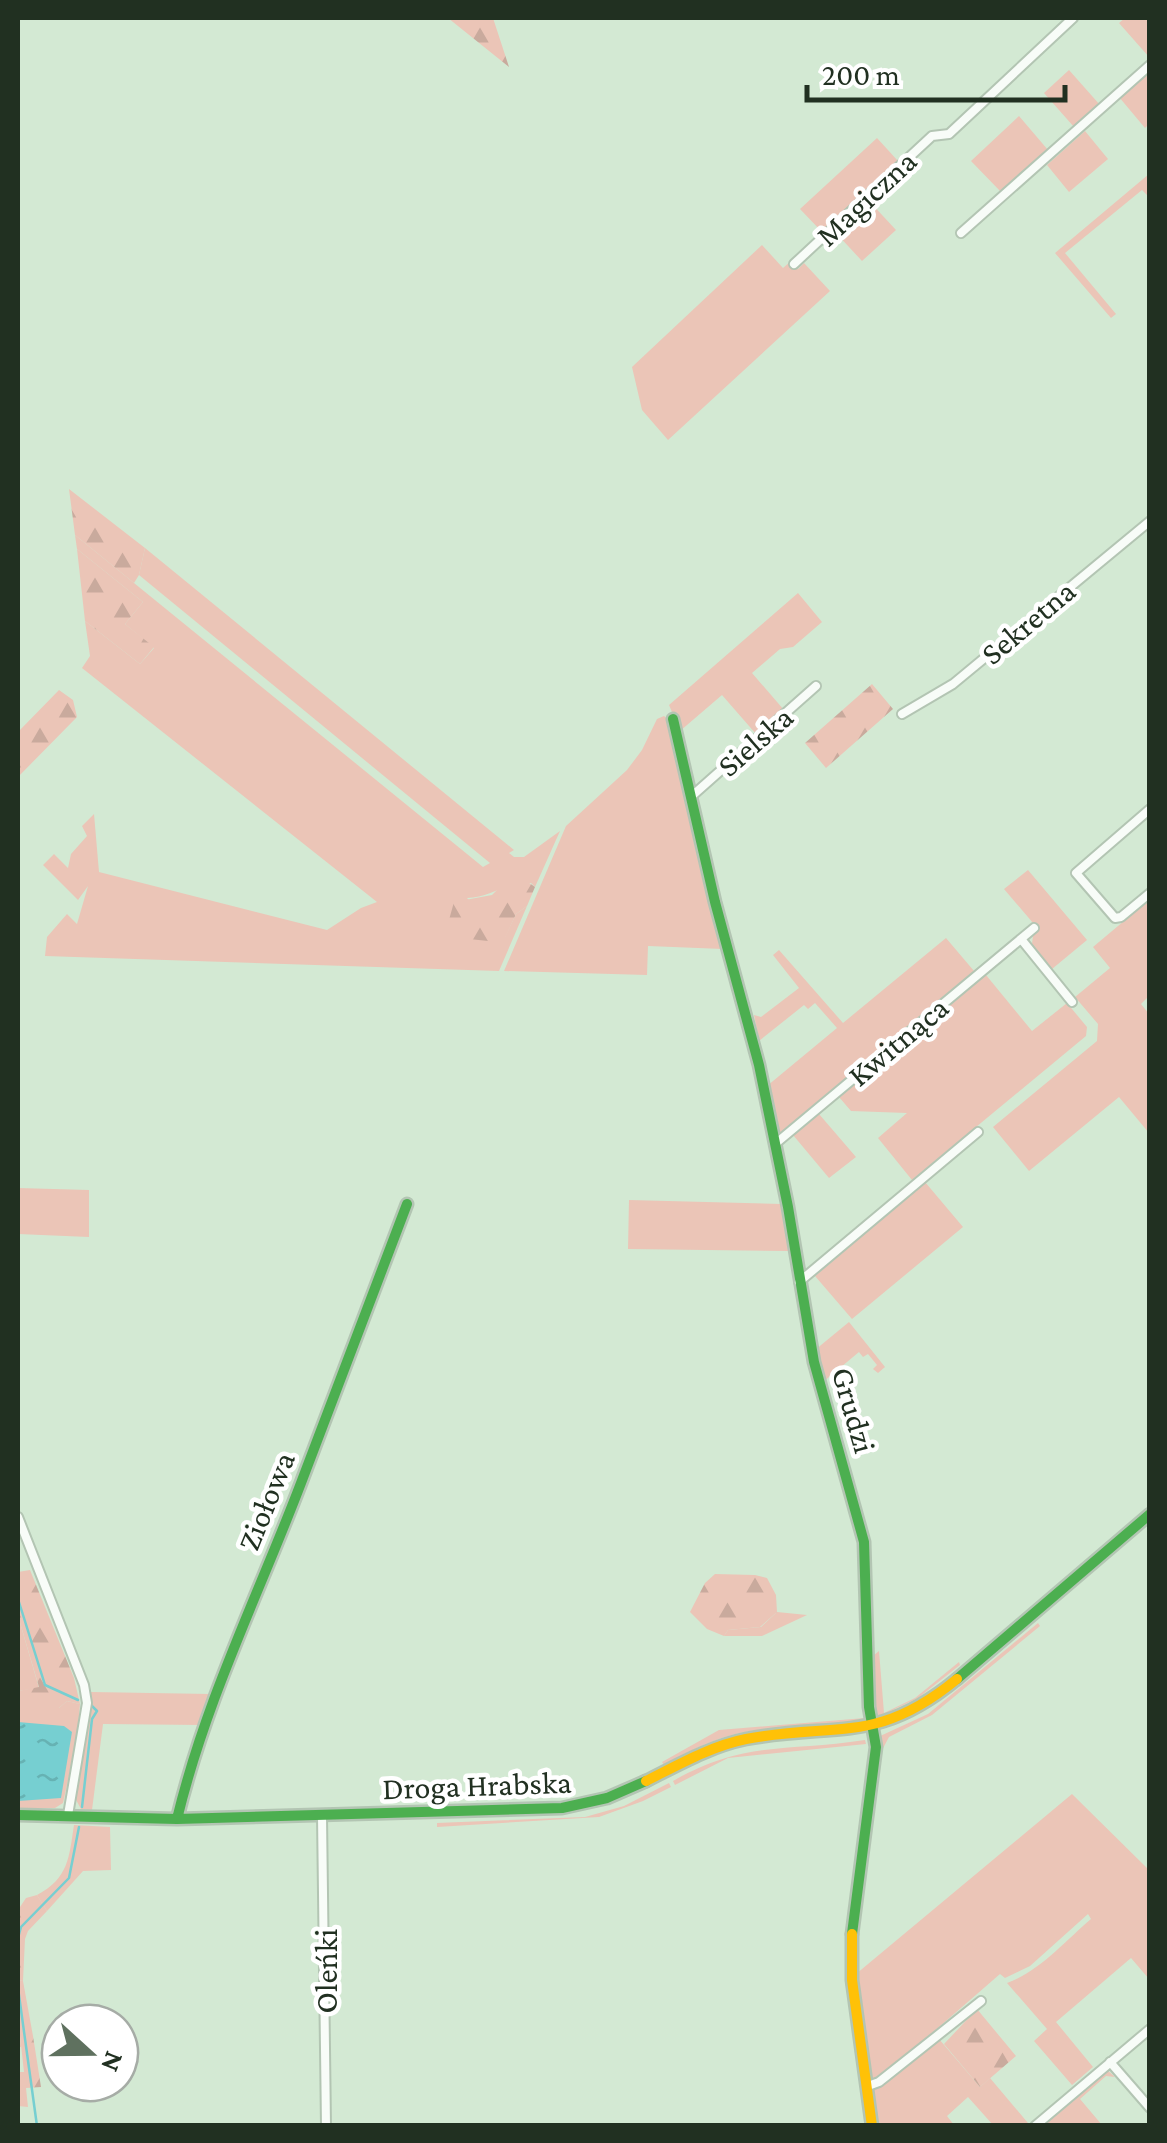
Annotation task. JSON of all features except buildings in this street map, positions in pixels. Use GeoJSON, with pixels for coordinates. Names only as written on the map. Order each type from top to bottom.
{"type":"FeatureCollection","features":[{"type":"Feature","properties":{"kind":"street","name":"Magiczna"},"geometry":{"type":"LineString","coordinates":[[794,264],[932,136],[948,134],[1073,18]]}},
{"type":"Feature","properties":{"kind":"street"},"geometry":{"type":"LineString","coordinates":[[961,233],[1150,65]]}},
{"type":"Feature","properties":{"kind":"street","name":"Sekretna"},"geometry":{"type":"LineString","coordinates":[[902,714],[953,684],[1150,522]]}},
{"type":"Feature","properties":{"kind":"street","name":"Sielska"},"geometry":{"type":"LineString","coordinates":[[693,795],[816,686]]}},
{"type":"Feature","properties":{"kind":"street","name":"Grudzi"},"geometry":{"type":"LineString","coordinates":[[673,719],[715,902],[756,1050],[814,1362],[864,1542],[876,1750],[851,1938],[852,1980],[872,2126]]}},
{"type":"Feature","properties":{"kind":"street"},"geometry":{"type":"LineString","coordinates":[[1150,810],[1076,874],[1115,918],[1150,893]]}},
{"type":"Feature","properties":{"kind":"street","name":"Kwitnąca"},"geometry":{"type":"LineString","coordinates":[[775,1144],[1034,928]]}},
{"type":"Feature","properties":{"kind":"street"},"geometry":{"type":"LineString","coordinates":[[1021,939],[1072,1002]]}},
{"type":"Feature","properties":{"kind":"street"},"geometry":{"type":"LineString","coordinates":[[800,1282],[978,1132]]}},
{"type":"Feature","properties":{"kind":"street","name":"Ziołowa"},"geometry":{"type":"LineString","coordinates":[[178,1819],[193,1753],[238,1633],[295,1500],[407,1204]]}},
{"type":"Feature","properties":{"kind":"street","name":"Droga Hrabska"},"geometry":{"type":"LineString","coordinates":[[18,1815],[178,1819],[586,1806],[627,1793],[731,1742],[872,1727],[898,1718],[934,1696],[1150,1514]]}},
{"type":"Feature","properties":{"kind":"street"},"geometry":{"type":"LineString","coordinates":[[18,1517],[84,1685],[86,1703],[68,1815]]}},
{"type":"Feature","properties":{"kind":"street","name":"Oleńki"},"geometry":{"type":"LineString","coordinates":[[322,1816],[326,2126]]}},
{"type":"Feature","properties":{"kind":"street"},"geometry":{"type":"LineString","coordinates":[[868,2086],[879,2082],[981,2000]]}},
{"type":"Feature","properties":{"kind":"street"},"geometry":{"type":"LineString","coordinates":[[1035,2126],[1150,2029]]}},
{"type":"Feature","properties":{"kind":"street"},"geometry":{"type":"LineString","coordinates":[[1110,2062],[1150,2108]]}},
{"type":"Feature","properties":{"kind":"green space"},"geometry":{"type":"Polygon","coordinates":[[[448,18],[493,18],[509,67],[448,18]]]}},
{"type":"Feature","properties":{"kind":"green space"},"geometry":{"type":"Polygon","coordinates":[[[1125,18],[1149,18],[1149,57],[1119,23],[1125,18]]]}},
{"type":"Feature","properties":{"kind":"green space"},"geometry":{"type":"Polygon","coordinates":[[[1069,70],[1100,105],[1074,127],[1044,93],[1069,70]]]}},
{"type":"Feature","properties":{"kind":"green space"},"geometry":{"type":"Polygon","coordinates":[[[1149,70],[1149,124],[1145,128],[1119,97],[1149,70]]]}},
{"type":"Feature","properties":{"kind":"green space"},"geometry":{"type":"Polygon","coordinates":[[[1019,116],[1048,150],[1001,192],[971,161],[1019,116]]]}},
{"type":"Feature","properties":{"kind":"green space"},"geometry":{"type":"Polygon","coordinates":[[[1085,131],[1108,159],[1069,192],[1047,165],[1085,131]]]}},
{"type":"Feature","properties":{"kind":"green space"},"geometry":{"type":"Polygon","coordinates":[[[877,138],[898,161],[822,232],[800,209],[877,138]]]}},
{"type":"Feature","properties":{"kind":"green space"},"geometry":{"type":"Polygon","coordinates":[[[1149,174],[1149,197],[1142,190],[1065,253],[1116,314],[1111,318],[1055,253],[1149,174]]]}},
{"type":"Feature","properties":{"kind":"green space"},"geometry":{"type":"Polygon","coordinates":[[[870,202],[896,230],[862,261],[836,233],[870,202]]]}},
{"type":"Feature","properties":{"kind":"green space"},"geometry":{"type":"Polygon","coordinates":[[[762,245],[783,268],[791,261],[798,269],[804,263],[830,291],[668,440],[642,410],[632,367],[762,245]]]}},
{"type":"Feature","properties":{"kind":"green space"},"geometry":{"type":"Polygon","coordinates":[[[69,489],[145,548],[134,583],[75,535],[69,489]]]}},
{"type":"Feature","properties":{"kind":"green space"},"geometry":{"type":"Polygon","coordinates":[[[75,535],[483,867],[490,863],[139,575],[145,548],[514,850],[509,853],[514,857],[524,857],[560,831],[535,887],[522,883],[467,898],[505,937],[516,914],[527,906],[499,971],[45,956],[47,937],[67,914],[77,924],[88,886],[78,900],[43,865],[54,854],[68,868],[71,854],[87,836],[82,826],[94,814],[99,872],[327,930],[377,902],[82,668],[90,656],[85,621],[140,664],[154,648],[125,624],[143,602],[77,549],[75,535]]]}},
{"type":"Feature","properties":{"kind":"green space"},"geometry":{"type":"Polygon","coordinates":[[[77,549],[143,602],[125,624],[154,647],[140,664],[85,621],[77,549]]]}},
{"type":"Feature","properties":{"kind":"green space"},"geometry":{"type":"Polygon","coordinates":[[[798,593],[822,622],[793,647],[780,649],[752,673],[784,710],[756,734],[722,695],[680,731],[669,705],[798,593]]]}},
{"type":"Feature","properties":{"kind":"green space"},"geometry":{"type":"Polygon","coordinates":[[[872,684],[893,709],[826,768],[805,743],[872,684]]]}},
{"type":"Feature","properties":{"kind":"green space"},"geometry":{"type":"Polygon","coordinates":[[[59,690],[73,700],[77,717],[18,777],[18,732],[59,690]]]}},
{"type":"Feature","properties":{"kind":"green space"},"geometry":{"type":"Polygon","coordinates":[[[664,716],[671,722],[723,949],[648,946],[647,975],[504,971],[566,826],[627,770],[657,719],[664,716]]]}},
{"type":"Feature","properties":{"kind":"green space"},"geometry":{"type":"Polygon","coordinates":[[[1028,870],[1087,940],[1052,969],[1032,944],[1039,930],[1004,889],[1028,870]]]}},
{"type":"Feature","properties":{"kind":"green space"},"geometry":{"type":"Polygon","coordinates":[[[525,880],[535,887],[505,938],[497,942],[451,937],[447,927],[454,902],[492,895],[500,887],[525,880]]]}},
{"type":"Feature","properties":{"kind":"green space"},"geometry":{"type":"Polygon","coordinates":[[[1149,900],[1149,996],[1141,1004],[1149,1014],[1149,1133],[1119,1097],[1029,1171],[993,1127],[1097,1041],[1098,1024],[1075,997],[1110,968],[1093,947],[1149,900]]]}},
{"type":"Feature","properties":{"kind":"green space"},"geometry":{"type":"Polygon","coordinates":[[[946,938],[974,971],[784,1133],[776,1132],[767,1086],[837,1028],[815,1003],[808,1009],[804,1005],[759,1041],[754,1015],[761,1017],[799,988],[773,955],[779,950],[843,1023],[946,938]]]}},
{"type":"Feature","properties":{"kind":"green space"},"geometry":{"type":"Polygon","coordinates":[[[986,975],[1032,1031],[1067,1003],[1087,1027],[1086,1036],[912,1180],[878,1138],[907,1113],[851,1111],[839,1097],[986,975]]]}},
{"type":"Feature","properties":{"kind":"green space"},"geometry":{"type":"Polygon","coordinates":[[[819,1114],[856,1157],[829,1178],[793,1135],[819,1114]]]}},
{"type":"Feature","properties":{"kind":"green space"},"geometry":{"type":"Polygon","coordinates":[[[925,1182],[963,1227],[852,1319],[815,1276],[925,1182]]]}},
{"type":"Feature","properties":{"kind":"green space"},"geometry":{"type":"Polygon","coordinates":[[[18,1188],[89,1190],[89,1237],[18,1234],[18,1188]]]}},
{"type":"Feature","properties":{"kind":"green space"},"geometry":{"type":"Polygon","coordinates":[[[629,1200],[782,1204],[789,1251],[628,1249],[629,1200]]]}},
{"type":"Feature","properties":{"kind":"green space"},"geometry":{"type":"Polygon","coordinates":[[[849,1322],[885,1367],[878,1373],[868,1354],[863,1357],[859,1352],[823,1382],[815,1350],[849,1322]]]}},
{"type":"Feature","properties":{"kind":"green space"},"geometry":{"type":"Polygon","coordinates":[[[30,1570],[74,1678],[80,1704],[67,1701],[59,1708],[18,1708],[18,1691],[39,1687],[18,1616],[18,1572],[30,1570]]]}},
{"type":"Feature","properties":{"kind":"green space"},"geometry":{"type":"Polygon","coordinates":[[[715,1574],[767,1578],[776,1595],[777,1612],[760,1627],[728,1630],[724,1636],[707,1629],[690,1612],[705,1583],[715,1574]]]}},
{"type":"Feature","properties":{"kind":"green space"},"geometry":{"type":"Polygon","coordinates":[[[777,1612],[807,1615],[762,1636],[724,1636],[728,1630],[761,1627],[777,1612]]]}},
{"type":"Feature","properties":{"kind":"green space"},"geometry":{"type":"Polygon","coordinates":[[[18,1616],[39,1688],[18,1691],[18,1616]]]}},
{"type":"Feature","properties":{"kind":"green space"},"geometry":{"type":"Polygon","coordinates":[[[1038,1623],[1040,1626],[932,1715],[889,1737],[881,1752],[878,1737],[928,1714],[1038,1623]]]}},
{"type":"Feature","properties":{"kind":"green space"},"geometry":{"type":"Polygon","coordinates":[[[879,1651],[884,1713],[915,1698],[959,1662],[960,1665],[918,1698],[878,1717],[871,1687],[873,1656],[879,1651]]]}},
{"type":"Feature","properties":{"kind":"green space"},"geometry":{"type":"Polygon","coordinates":[[[91,1692],[211,1694],[201,1725],[103,1724],[92,1810],[81,1809],[75,1798],[91,1692]]]}},
{"type":"Feature","properties":{"kind":"green space"},"geometry":{"type":"Polygon","coordinates":[[[67,1701],[80,1704],[63,1803],[55,1808],[18,1808],[18,1708],[59,1708],[67,1701]]]}},
{"type":"Feature","properties":{"kind":"green space"},"geometry":{"type":"Polygon","coordinates":[[[865,1718],[827,1727],[745,1732],[709,1743],[664,1765],[662,1762],[719,1730],[865,1718]]]}},
{"type":"Feature","properties":{"kind":"green space"},"geometry":{"type":"Polygon","coordinates":[[[865,1740],[866,1744],[728,1758],[675,1785],[673,1781],[699,1768],[723,1759],[746,1753],[865,1740]]]}},
{"type":"Feature","properties":{"kind":"green space"},"geometry":{"type":"Polygon","coordinates":[[[669,1783],[671,1787],[643,1801],[599,1817],[437,1827],[437,1823],[585,1817],[624,1806],[669,1783]]]}},
{"type":"Feature","properties":{"kind":"green space"},"geometry":{"type":"Polygon","coordinates":[[[1072,1794],[1149,1870],[1149,1979],[1131,1958],[1056,2022],[1093,2067],[1072,2085],[1034,2041],[1047,2029],[1007,1983],[1052,1955],[1091,1919],[1088,1914],[1030,1966],[1005,1978],[1000,1974],[871,2082],[856,1974],[1072,1794]]]}},
{"type":"Feature","properties":{"kind":"green space"},"geometry":{"type":"Polygon","coordinates":[[[74,1825],[110,1827],[111,1870],[83,1871],[47,1911],[37,1895],[61,1874],[69,1857],[74,1825]]]}},
{"type":"Feature","properties":{"kind":"green space"},"geometry":{"type":"Polygon","coordinates":[[[37,1895],[47,1911],[25,1939],[23,1981],[18,1980],[18,1910],[26,1898],[37,1895]]]}},
{"type":"Feature","properties":{"kind":"green space"},"geometry":{"type":"Polygon","coordinates":[[[18,1980],[23,1981],[33,2036],[20,2036],[21,2047],[18,2047],[18,1980]]]}},
{"type":"Feature","properties":{"kind":"green space"},"geometry":{"type":"Polygon","coordinates":[[[977,2009],[1016,2056],[980,2087],[944,2044],[977,2009]]]}},
{"type":"Feature","properties":{"kind":"green space"},"geometry":{"type":"Polygon","coordinates":[[[20,2036],[33,2036],[40,2087],[26,2088],[28,2107],[18,2106],[18,2072],[24,2072],[20,2036]]]}},
{"type":"Feature","properties":{"kind":"green space"},"geometry":{"type":"Polygon","coordinates":[[[939,2039],[980,2087],[990,2078],[1028,2123],[993,2125],[968,2097],[947,2116],[954,2125],[876,2125],[872,2090],[939,2039]]]}},
{"type":"Feature","properties":{"kind":"green space"},"geometry":{"type":"Polygon","coordinates":[[[1106,2069],[1115,2077],[1106,2076],[1080,2099],[1102,2125],[1047,2125],[1043,2121],[1106,2069]]]}},
{"type":"Feature","properties":{"kind":"water"},"geometry":{"type":"Polygon","coordinates":[[[18,1722],[64,1726],[72,1732],[61,1798],[18,1801],[18,1722]]]}},
{"type":"Feature","properties":{"kind":"waterway"},"geometry":{"type":"LineString","coordinates":[[18,1599],[45,1685],[78,1700]]}},
{"type":"Feature","properties":{"kind":"waterway"},"geometry":{"type":"LineString","coordinates":[[82,1807],[92,1719],[97,1711],[91,1705]]}},
{"type":"Feature","properties":{"kind":"waterway"},"geometry":{"type":"LineString","coordinates":[[18,1938],[21,1927],[69,1878],[79,1827]]}},
{"type":"Feature","properties":{"kind":"waterway"},"geometry":{"type":"LineString","coordinates":[[18,1957],[18,1988],[37,2126]]}},
{"type":"Feature","properties":{"kind":"traffic: fast"},"geometry":{"type":"LineString","coordinates":[[673,719],[715,902],[759,1065],[814,1362],[864,1542],[869,1707],[876,1747],[852,1934]]}},
{"type":"Feature","properties":{"kind":"traffic: fast"},"geometry":{"type":"LineString","coordinates":[[177,1819],[218,1690],[407,1204]]}},
{"type":"Feature","properties":{"kind":"traffic: fast"},"geometry":{"type":"LineString","coordinates":[[957,1679],[1150,1514]]}},
{"type":"Feature","properties":{"kind":"traffic: fast"},"geometry":{"type":"LineString","coordinates":[[18,1815],[177,1819],[562,1808],[607,1798],[646,1781]]}},
{"type":"Feature","properties":{"kind":"traffic: slow"},"geometry":{"type":"LineString","coordinates":[[646,1781],[733,1742],[879,1723],[929,1700],[957,1679]]}},
{"type":"Feature","properties":{"kind":"traffic: slow"},"geometry":{"type":"LineString","coordinates":[[852,1934],[852,1980],[872,2126]]}}]}
